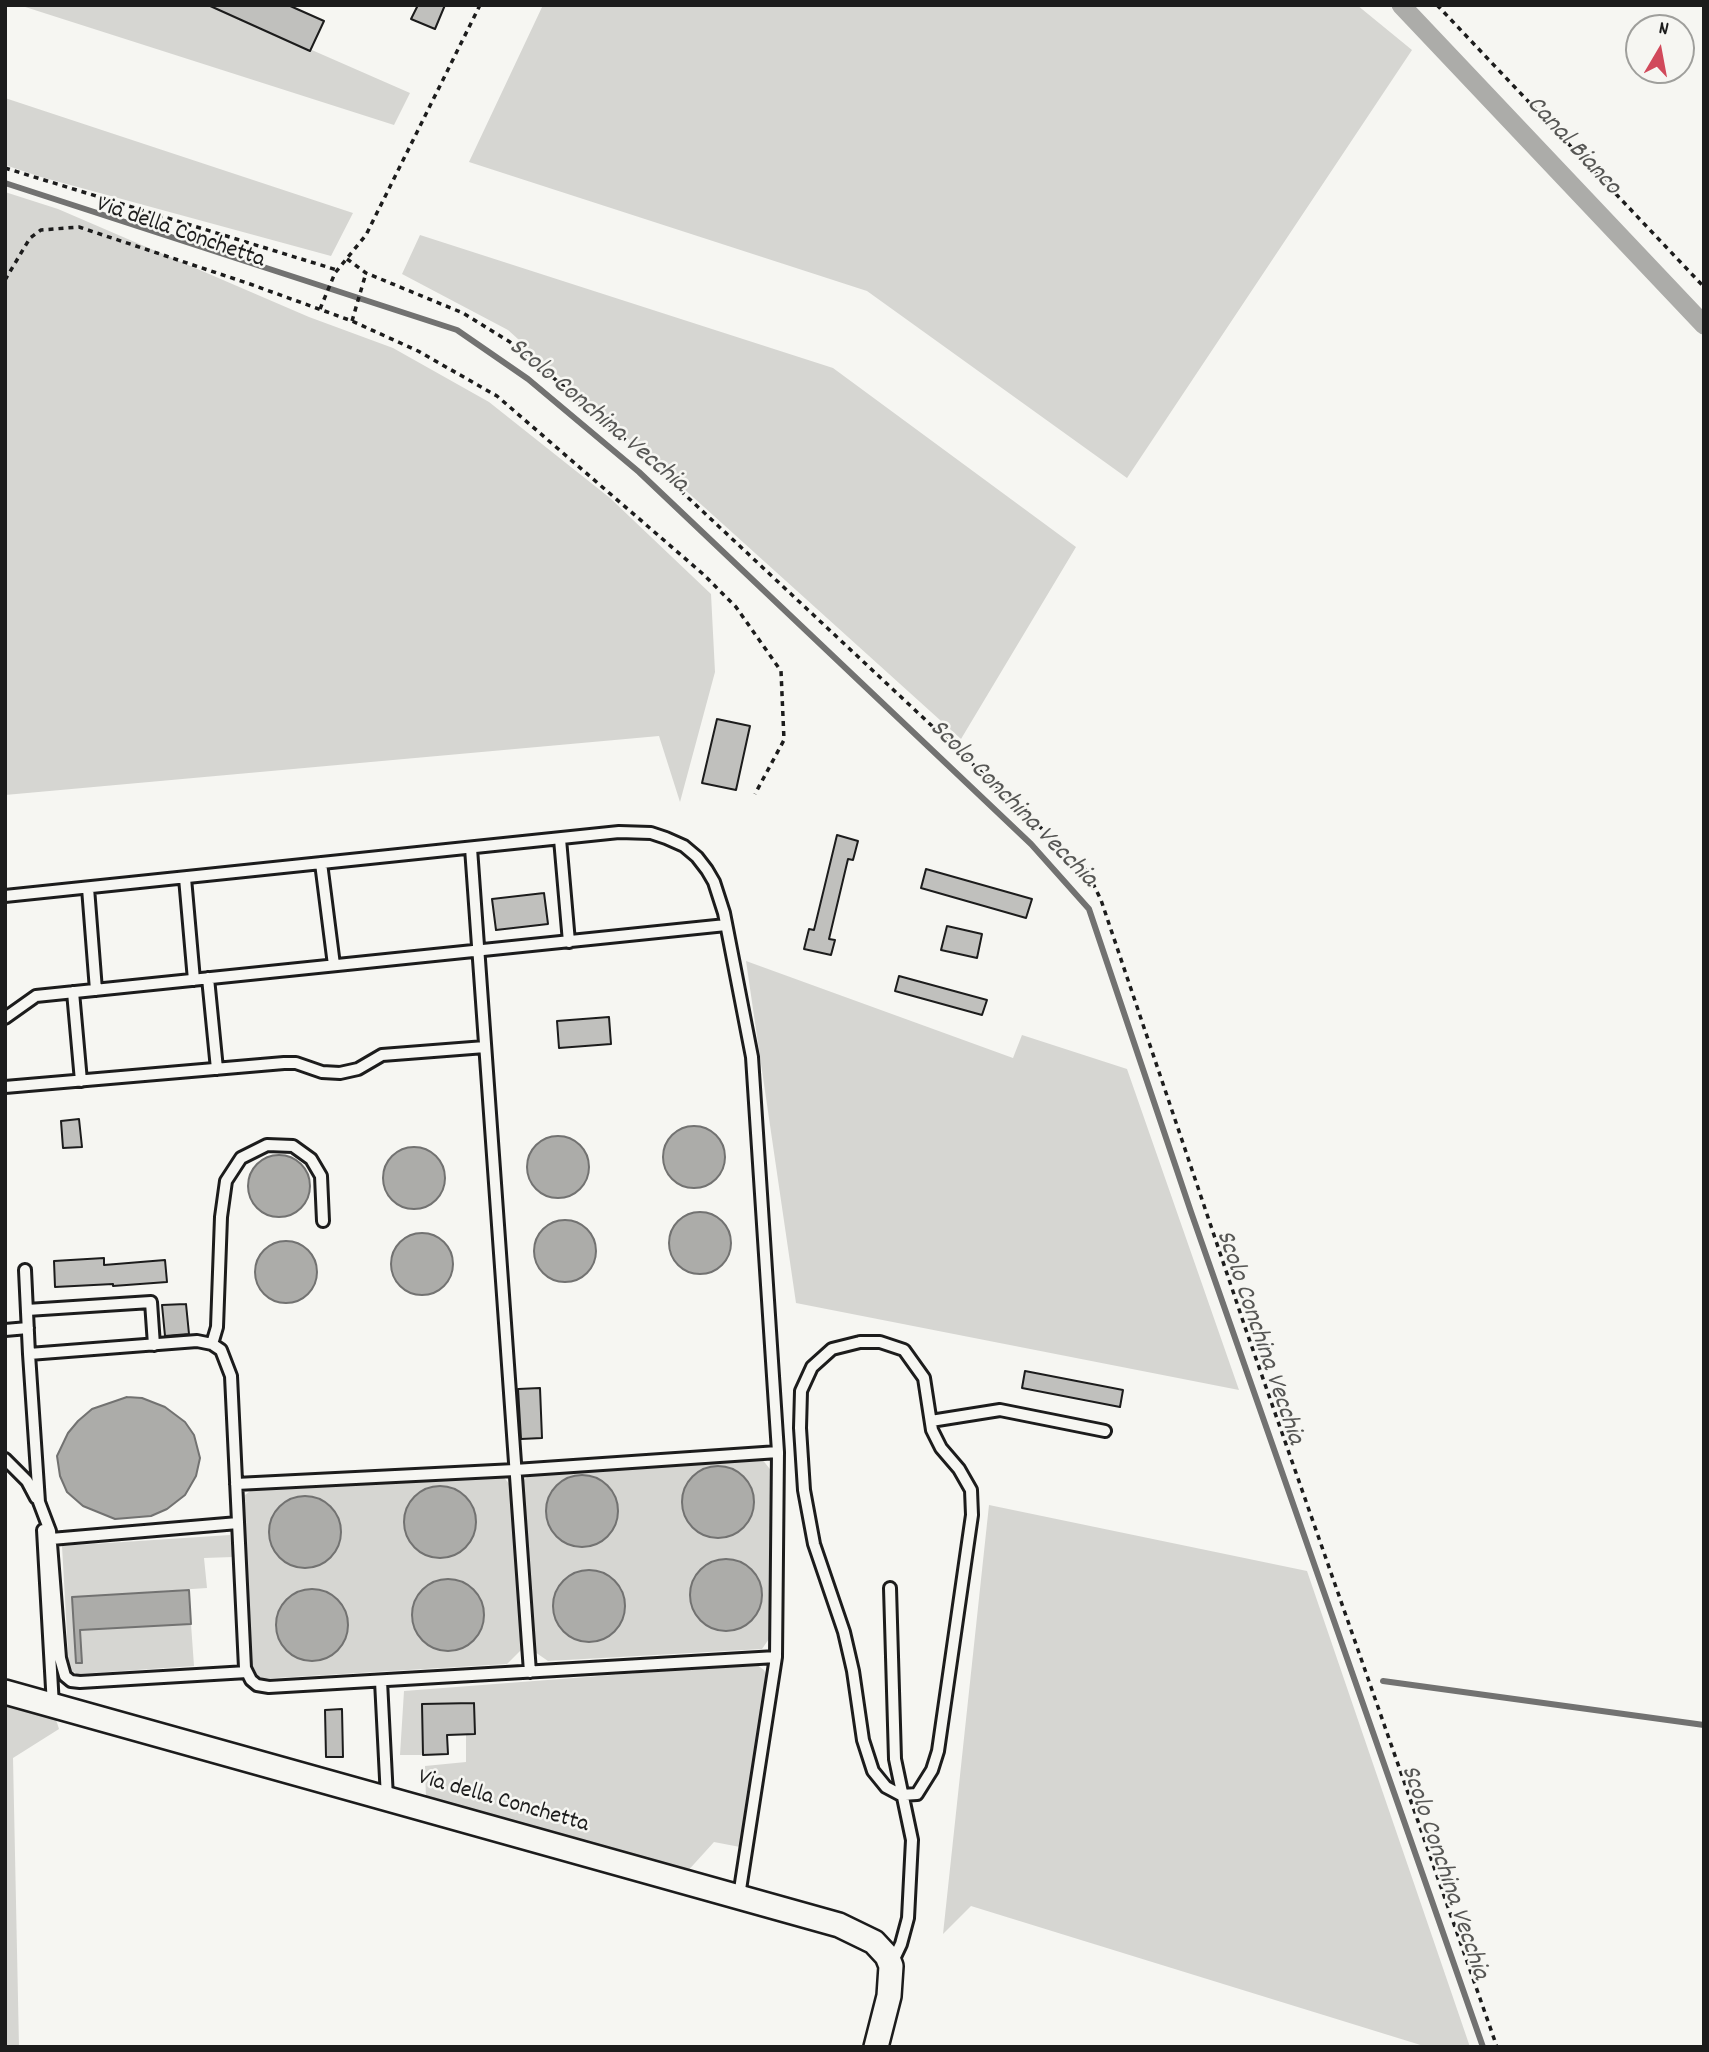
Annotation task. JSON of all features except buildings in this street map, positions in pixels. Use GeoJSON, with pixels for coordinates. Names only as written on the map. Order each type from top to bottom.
{"type":"FeatureCollection","features":[{"type":"Feature","properties":{"kind":"street","name":"Via della Conchetta"},"geometry":{"type":"LineString","coordinates":[[5,1692],[739,1896],[852,1930],[881,1948],[891,1966]]}},
{"type":"Feature","properties":{"kind":"street"},"geometry":{"type":"LineString","coordinates":[[876,2047],[889,1996],[891,1966]]}},
{"type":"Feature","properties":{"kind":"lane"},"geometry":{"type":"LineString","coordinates":[[5,897],[619,832],[666,838],[684,846],[697,856],[714,882],[726,925],[752,1057],[778,1452],[776,1657],[739,1896]]}},
{"type":"Feature","properties":{"kind":"lane"},"geometry":{"type":"LineString","coordinates":[[560,839],[569,942]]}},
{"type":"Feature","properties":{"kind":"lane"},"geometry":{"type":"LineString","coordinates":[[471,848],[530,1672]]}},
{"type":"Feature","properties":{"kind":"lane"},"geometry":{"type":"LineString","coordinates":[[321,863],[334,965]]}},
{"type":"Feature","properties":{"kind":"lane"},"geometry":{"type":"LineString","coordinates":[[185,878],[194,979]]}},
{"type":"Feature","properties":{"kind":"lane"},"geometry":{"type":"LineString","coordinates":[[88,888],[96,990]]}},
{"type":"Feature","properties":{"kind":"lane"},"geometry":{"type":"LineString","coordinates":[[5,1018],[36,996],[726,925]]}},
{"type":"Feature","properties":{"kind":"lane"},"geometry":{"type":"LineString","coordinates":[[208,978],[218,1069]]}},
{"type":"Feature","properties":{"kind":"lane"},"geometry":{"type":"LineString","coordinates":[[74,992],[81,1081]]}},
{"type":"Feature","properties":{"kind":"lane"},"geometry":{"type":"LineString","coordinates":[[5,1087],[296,1063],[322,1072],[340,1073],[358,1069],[382,1055],[485,1047]]}},
{"type":"Feature","properties":{"kind":"lane"},"geometry":{"type":"LineString","coordinates":[[212,1344],[217,1327],[221,1217],[226,1181],[241,1158],[267,1145],[293,1146],[311,1159],[321,1177],[323,1220]]}},
{"type":"Feature","properties":{"kind":"lane"},"geometry":{"type":"LineString","coordinates":[[25,1270],[53,1706]]}},
{"type":"Feature","properties":{"kind":"lane"},"geometry":{"type":"LineString","coordinates":[[27,1310],[150,1302],[154,1345]]}},
{"type":"Feature","properties":{"kind":"lane"},"geometry":{"type":"LineString","coordinates":[[5,1330],[28,1328]]}},
{"type":"Feature","properties":{"kind":"lane"},"geometry":{"type":"LineString","coordinates":[[29,1354],[197,1341],[212,1344],[221,1350],[231,1376],[247,1672],[257,1685],[269,1687],[381,1681],[776,1657]]}},
{"type":"Feature","properties":{"kind":"lane"},"geometry":{"type":"LineString","coordinates":[[860,1342],[880,1342],[904,1350],[924,1378],[932,1430],[941,1448],[959,1469],[971,1490],[972,1515],[938,1751],[925,1785],[916,1794],[901,1795],[886,1787],[873,1771],[863,1740],[853,1671],[844,1632],[814,1544],[804,1490],[800,1428],[801,1391],[812,1367],[832,1349],[860,1342]]}},
{"type":"Feature","properties":{"kind":"lane"},"geometry":{"type":"LineString","coordinates":[[931,1421],[1000,1410],[1105,1431]]}},
{"type":"Feature","properties":{"kind":"lane"},"geometry":{"type":"LineString","coordinates":[[236,1484],[515,1470],[778,1452]]}},
{"type":"Feature","properties":{"kind":"lane"},"geometry":{"type":"LineString","coordinates":[[5,1459],[27,1481],[39,1502],[51,1539],[60,1658],[65,1676],[71,1681],[247,1672]]}},
{"type":"Feature","properties":{"kind":"lane"},"geometry":{"type":"LineString","coordinates":[[51,1539],[238,1524]]}},
{"type":"Feature","properties":{"kind":"lane"},"geometry":{"type":"LineString","coordinates":[[890,1588],[895,1759],[912,1840],[911,1896],[901,1944],[891,1966]]}},
{"type":"Feature","properties":{"kind":"lane"},"geometry":{"type":"LineString","coordinates":[[381,1681],[387,1798]]}},
{"type":"Feature","properties":{"kind":"path"},"geometry":{"type":"LineString","coordinates":[[319,309],[336,272],[366,234],[480,5]]}},
{"type":"Feature","properties":{"kind":"path"},"geometry":{"type":"LineString","coordinates":[[1437,5],[1704,287]]}},
{"type":"Feature","properties":{"kind":"path"},"geometry":{"type":"LineString","coordinates":[[5,168],[336,272]]}},
{"type":"Feature","properties":{"kind":"path","name":"Via della Conchetta"},"geometry":{"type":"LineString","coordinates":[[5,280],[30,238],[41,230],[79,227],[352,321],[418,351],[497,396],[704,574],[736,607],[781,671],[784,740],[755,794]]}},
{"type":"Feature","properties":{"kind":"path"},"geometry":{"type":"LineString","coordinates":[[347,259],[366,274],[463,313],[510,342],[596,413],[1087,871],[1101,900],[1246,1330],[1497,2047]]}},
{"type":"Feature","properties":{"kind":"path"},"geometry":{"type":"LineString","coordinates":[[352,321],[366,274]]}},
{"type":"Feature","properties":{"kind":"shaded area"},"geometry":{"type":"Polygon","coordinates":[[[19,5],[209,5],[410,93],[394,125],[19,5]]]}},
{"type":"Feature","properties":{"kind":"shaded area"},"geometry":{"type":"Polygon","coordinates":[[[543,5],[1357,5],[1412,50],[1127,478],[867,291],[469,162],[543,5]]]}},
{"type":"Feature","properties":{"kind":"shaded area"},"geometry":{"type":"Polygon","coordinates":[[[5,98],[353,213],[331,256],[41,177],[5,165],[5,98]]]}},
{"type":"Feature","properties":{"kind":"shaded area"},"geometry":{"type":"Polygon","coordinates":[[[5,192],[58,209],[309,317],[393,348],[489,402],[610,498],[711,594],[715,672],[680,802],[659,736],[5,795],[5,192]]]}},
{"type":"Feature","properties":{"kind":"shaded area"},"geometry":{"type":"Polygon","coordinates":[[[420,235],[833,368],[1076,547],[961,739],[508,330],[402,274],[420,235]]]}},
{"type":"Feature","properties":{"kind":"shaded area"},"geometry":{"type":"Polygon","coordinates":[[[746,961],[1013,1058],[1022,1035],[1127,1069],[1239,1390],[796,1303],[746,961]]]}},
{"type":"Feature","properties":{"kind":"shaded area"},"geometry":{"type":"Polygon","coordinates":[[[694,1126],[716,1135],[725,1157],[716,1179],[694,1188],[672,1179],[663,1157],[672,1135],[694,1126]]]}},
{"type":"Feature","properties":{"kind":"shaded area"},"geometry":{"type":"Polygon","coordinates":[[[558,1136],[580,1145],[589,1167],[580,1189],[558,1198],[536,1189],[527,1167],[536,1145],[558,1136]]]}},
{"type":"Feature","properties":{"kind":"shaded area"},"geometry":{"type":"Polygon","coordinates":[[[414,1147],[436,1156],[445,1178],[436,1200],[414,1209],[392,1200],[383,1178],[392,1156],[414,1147]]]}},
{"type":"Feature","properties":{"kind":"shaded area"},"geometry":{"type":"Polygon","coordinates":[[[279,1155],[301,1164],[310,1186],[301,1208],[279,1217],[257,1208],[248,1186],[257,1164],[279,1155]]]}},
{"type":"Feature","properties":{"kind":"shaded area"},"geometry":{"type":"Polygon","coordinates":[[[700,1212],[722,1221],[731,1243],[722,1265],[700,1274],[678,1265],[669,1243],[678,1221],[700,1212]]]}},
{"type":"Feature","properties":{"kind":"shaded area"},"geometry":{"type":"Polygon","coordinates":[[[565,1220],[587,1229],[596,1251],[587,1273],[565,1282],[543,1273],[534,1251],[543,1229],[565,1220]]]}},
{"type":"Feature","properties":{"kind":"shaded area"},"geometry":{"type":"Polygon","coordinates":[[[422,1233],[444,1242],[453,1264],[444,1286],[422,1295],[400,1286],[391,1264],[400,1242],[422,1233]]]}},
{"type":"Feature","properties":{"kind":"shaded area"},"geometry":{"type":"Polygon","coordinates":[[[286,1241],[308,1250],[317,1272],[308,1294],[286,1303],[264,1294],[255,1272],[264,1250],[286,1241]]]}},
{"type":"Feature","properties":{"kind":"shaded area"},"geometry":{"type":"Polygon","coordinates":[[[127,1397],[142,1398],[165,1407],[185,1422],[194,1435],[200,1458],[196,1476],[185,1495],[167,1509],[151,1516],[115,1519],[83,1506],[67,1492],[60,1476],[57,1456],[68,1433],[92,1409],[127,1397]]]}},
{"type":"Feature","properties":{"kind":"shaded area"},"geometry":{"type":"Polygon","coordinates":[[[762,1459],[773,1473],[771,1636],[762,1649],[548,1661],[535,1652],[522,1482],[530,1474],[762,1459]],[[585,1475],[573,1476],[553,1489],[548,1500],[618,1517],[614,1494],[585,1475]],[[743,1476],[683,1491],[684,1514],[690,1525],[710,1537],[722,1538],[743,1528],[754,1496],[743,1476]],[[706,1565],[697,1573],[690,1596],[692,1607],[762,1589],[751,1569],[706,1565]],[[569,1576],[555,1595],[571,1636],[582,1641],[593,1641],[625,1600],[622,1589],[614,1580],[569,1576]]]}},
{"type":"Feature","properties":{"kind":"shaded area"},"geometry":{"type":"Polygon","coordinates":[[[718,1466],[738,1472],[748,1482],[754,1502],[748,1522],[738,1532],[718,1538],[698,1532],[688,1522],[682,1502],[688,1482],[698,1472],[718,1466]]]}},
{"type":"Feature","properties":{"kind":"shaded area"},"geometry":{"type":"Polygon","coordinates":[[[582,1475],[602,1481],[612,1491],[618,1511],[612,1531],[602,1541],[582,1547],[562,1541],[552,1531],[546,1511],[552,1491],[562,1481],[582,1475]]]}},
{"type":"Feature","properties":{"kind":"shaded area"},"geometry":{"type":"Polygon","coordinates":[[[503,1476],[510,1485],[521,1650],[507,1664],[259,1679],[252,1665],[242,1509],[245,1495],[254,1488],[503,1476]],[[455,1489],[404,1523],[406,1534],[422,1553],[432,1557],[455,1555],[465,1548],[476,1528],[476,1516],[465,1496],[455,1489]],[[271,1521],[271,1544],[337,1549],[341,1526],[271,1521]],[[428,1585],[413,1604],[411,1617],[414,1628],[429,1646],[440,1651],[451,1651],[483,1610],[472,1589],[428,1585]],[[292,1595],[277,1613],[275,1626],[284,1648],[343,1642],[347,1619],[292,1595]]]}},
{"type":"Feature","properties":{"kind":"shaded area"},"geometry":{"type":"Polygon","coordinates":[[[440,1486],[460,1492],[470,1502],[476,1522],[470,1542],[460,1552],[440,1558],[420,1552],[410,1542],[404,1522],[410,1502],[420,1492],[440,1486]]]}},
{"type":"Feature","properties":{"kind":"shaded area"},"geometry":{"type":"Polygon","coordinates":[[[305,1496],[325,1502],[335,1512],[341,1532],[335,1552],[325,1562],[305,1568],[285,1562],[275,1552],[269,1532],[275,1512],[285,1502],[305,1496]]]}},
{"type":"Feature","properties":{"kind":"shaded area"},"geometry":{"type":"Polygon","coordinates":[[[989,1505],[1307,1571],[1470,2047],[1427,2047],[971,1906],[943,1934],[989,1505]]]}},
{"type":"Feature","properties":{"kind":"shaded area"},"geometry":{"type":"Polygon","coordinates":[[[230,1535],[233,1557],[204,1558],[207,1588],[72,1597],[82,1662],[80,1630],[191,1624],[194,1666],[78,1674],[69,1670],[62,1546],[230,1535]]]}},
{"type":"Feature","properties":{"kind":"shaded area"},"geometry":{"type":"Polygon","coordinates":[[[726,1559],[746,1565],[756,1575],[762,1595],[756,1615],[746,1625],[726,1631],[706,1625],[696,1615],[690,1595],[696,1575],[706,1565],[726,1559]]]}},
{"type":"Feature","properties":{"kind":"shaded area"},"geometry":{"type":"Polygon","coordinates":[[[589,1570],[609,1576],[619,1586],[625,1606],[619,1626],[609,1636],[589,1642],[569,1636],[559,1626],[553,1606],[559,1586],[569,1576],[589,1570]]]}},
{"type":"Feature","properties":{"kind":"shaded area"},"geometry":{"type":"Polygon","coordinates":[[[448,1579],[468,1585],[478,1595],[484,1615],[478,1635],[468,1645],[448,1651],[428,1645],[418,1635],[412,1615],[418,1595],[428,1585],[448,1579]]]}},
{"type":"Feature","properties":{"kind":"shaded area"},"geometry":{"type":"Polygon","coordinates":[[[312,1589],[332,1595],[342,1605],[348,1625],[342,1645],[332,1655],[312,1661],[292,1655],[282,1645],[276,1625],[282,1605],[292,1595],[312,1589]]]}},
{"type":"Feature","properties":{"kind":"shaded area"},"geometry":{"type":"Polygon","coordinates":[[[189,1590],[191,1624],[80,1630],[82,1663],[76,1663],[72,1597],[189,1590]]]}},
{"type":"Feature","properties":{"kind":"shaded area"},"geometry":{"type":"Polygon","coordinates":[[[756,1664],[764,1670],[769,1680],[740,1847],[714,1842],[685,1874],[426,1799],[425,1766],[466,1762],[466,1734],[474,1734],[474,1703],[423,1755],[400,1755],[404,1691],[756,1664]]]}},
{"type":"Feature","properties":{"kind":"shaded area"},"geometry":{"type":"Polygon","coordinates":[[[5,1701],[54,1713],[59,1729],[13,1758],[19,2047],[5,2047],[5,1701]]]}},
{"type":"Feature","properties":{"kind":"waterway","name":"Canal Bianco"},"geometry":{"type":"LineString","coordinates":[[1401,5],[1704,325]]}},
{"type":"Feature","properties":{"kind":"waterway","name":"Scolo Conchina Vecchia"},"geometry":{"type":"LineString","coordinates":[[5,183],[457,330],[528,379],[639,472],[1031,844],[1089,909],[1191,1212],[1483,2047]]}},
{"type":"Feature","properties":{"kind":"waterway"},"geometry":{"type":"LineString","coordinates":[[1383,1681],[1704,1725]]}}]}
